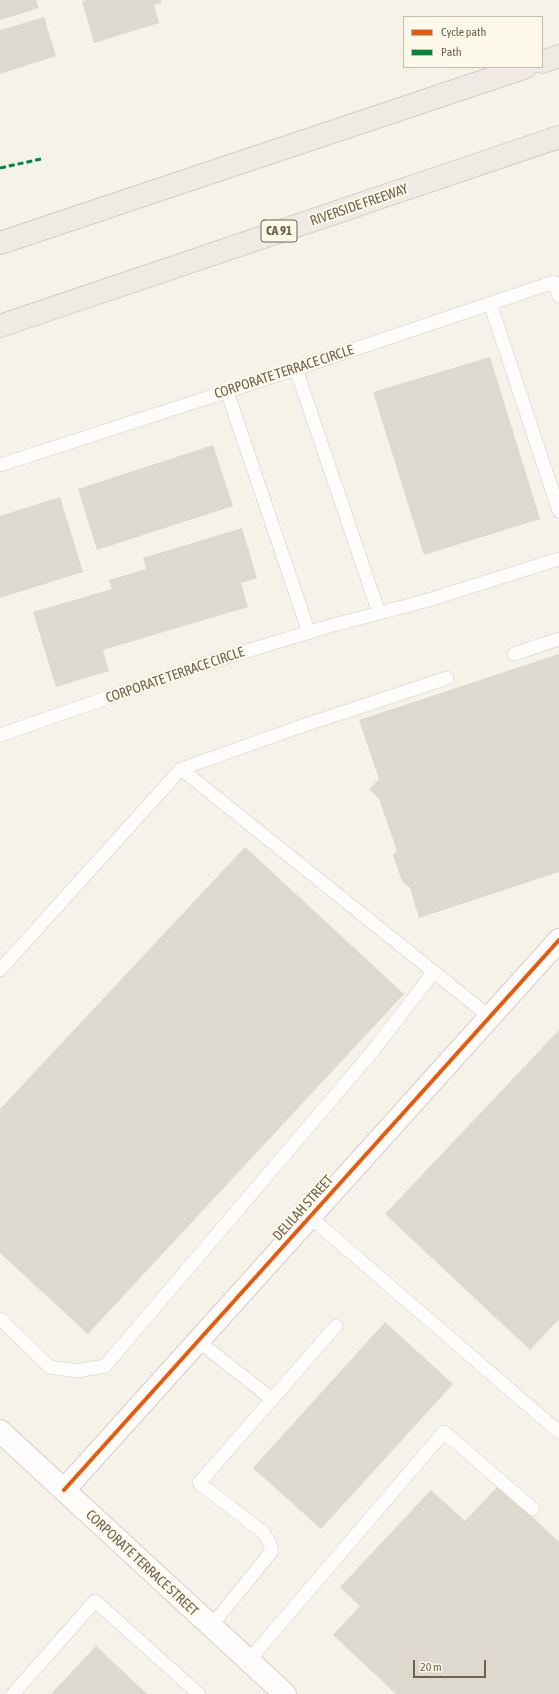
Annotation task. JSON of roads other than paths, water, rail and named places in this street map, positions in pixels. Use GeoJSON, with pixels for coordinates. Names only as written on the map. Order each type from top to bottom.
{"type":"FeatureCollection","features":[{"type":"Feature","properties":{"kind":"highway"},"geometry":{"type":"LineString","coordinates":[[543,62],[559,56]]}},
{"type":"Feature","properties":{"kind":"highway"},"geometry":{"type":"LineString","coordinates":[[0,242],[523,68]]}},
{"type":"Feature","properties":{"kind":"highway","name":"RIVERSIDE FREEWAY"},"geometry":{"type":"LineString","coordinates":[[0,326],[559,137]]}},
{"type":"Feature","properties":{"kind":"street","name":"DELILAH STREET"},"geometry":{"type":"LineString","coordinates":[[64,1490],[559,940]]}},
{"type":"Feature","properties":{"kind":"street","name":"CORPORATE TERRACE STREET"},"geometry":{"type":"LineString","coordinates":[[0,1431],[285,1694]]}},
{"type":"Feature","properties":{"kind":"lane","name":"CORPORATE TERRACE CIRCLE"},"geometry":{"type":"LineString","coordinates":[[0,465],[296,369],[554,282],[559,296]]}},
{"type":"Feature","properties":{"kind":"lane"},"geometry":{"type":"LineString","coordinates":[[490,304],[559,511]]}},
{"type":"Feature","properties":{"kind":"lane"},"geometry":{"type":"LineString","coordinates":[[296,369],[379,613]]}},
{"type":"Feature","properties":{"kind":"lane"},"geometry":{"type":"LineString","coordinates":[[227,391],[309,633]]}},
{"type":"Feature","properties":{"kind":"lane","name":"CORPORATE TERRACE CIRCLE"},"geometry":{"type":"LineString","coordinates":[[0,735],[198,666],[425,600],[559,559]]}},
{"type":"Feature","properties":{"kind":"lane"},"geometry":{"type":"LineString","coordinates":[[514,654],[559,639]]}},
{"type":"Feature","properties":{"kind":"lane"},"geometry":{"type":"LineString","coordinates":[[0,970],[181,769],[300,727],[447,678]]}},
{"type":"Feature","properties":{"kind":"lane"},"geometry":{"type":"LineString","coordinates":[[181,769],[433,973],[490,1017]]}},
{"type":"Feature","properties":{"kind":"lane"},"geometry":{"type":"LineString","coordinates":[[0,1319],[50,1366],[77,1371],[105,1366],[372,1052],[433,973]]}},
{"type":"Feature","properties":{"kind":"lane"},"geometry":{"type":"LineString","coordinates":[[310,1217],[559,1432]]}},
{"type":"Feature","properties":{"kind":"lane"},"geometry":{"type":"LineString","coordinates":[[211,1626],[272,1551],[270,1542],[263,1532],[199,1482],[336,1326]]}},
{"type":"Feature","properties":{"kind":"lane"},"geometry":{"type":"LineString","coordinates":[[198,1341],[272,1399]]}},
{"type":"Feature","properties":{"kind":"lane"},"geometry":{"type":"LineString","coordinates":[[249,1660],[444,1432],[533,1509]]}},
{"type":"Feature","properties":{"kind":"lane"},"geometry":{"type":"LineString","coordinates":[[13,1694],[95,1602],[199,1694]]}}]}
